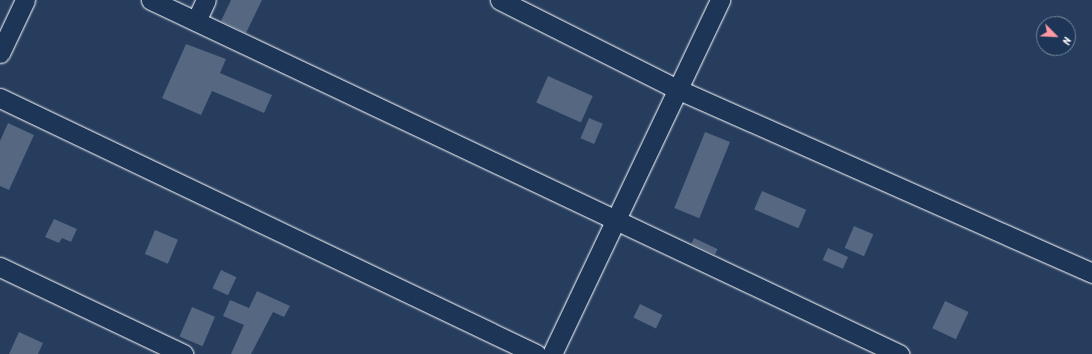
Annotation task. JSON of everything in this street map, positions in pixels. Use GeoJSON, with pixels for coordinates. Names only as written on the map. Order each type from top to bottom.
{"type":"FeatureCollection","features":[{"type":"Feature","properties":{"kind":"street"},"geometry":{"type":"LineString","coordinates":[[0,53],[25,0]]}},
{"type":"Feature","properties":{"kind":"street"},"geometry":{"type":"LineString","coordinates":[[151,0],[899,354]]}},
{"type":"Feature","properties":{"kind":"street"},"geometry":{"type":"LineString","coordinates":[[196,21],[206,0]]}},
{"type":"Feature","properties":{"kind":"street"},"geometry":{"type":"LineString","coordinates":[[500,0],[677,89],[1092,273]]}},
{"type":"Feature","properties":{"kind":"street"},"geometry":{"type":"LineString","coordinates":[[552,354],[720,0]]}},
{"type":"Feature","properties":{"kind":"street"},"geometry":{"type":"LineString","coordinates":[[0,98],[536,354]]}},
{"type":"Feature","properties":{"kind":"street"},"geometry":{"type":"LineString","coordinates":[[0,267],[183,354]]}},
{"type":"Feature","properties":{"kind":"building"},"geometry":{"type":"Polygon","coordinates":[[[231,0],[262,0],[246,33],[221,21],[231,0]]]}},
{"type":"Feature","properties":{"kind":"building"},"geometry":{"type":"Polygon","coordinates":[[[186,44],[226,59],[220,73],[272,95],[264,113],[212,91],[201,115],[162,98],[186,44]]]}},
{"type":"Feature","properties":{"kind":"building"},"geometry":{"type":"Polygon","coordinates":[[[548,76],[593,96],[581,122],[536,102],[548,76]]]}},
{"type":"Feature","properties":{"kind":"building"},"geometry":{"type":"Polygon","coordinates":[[[589,118],[603,124],[594,144],[580,138],[589,118]]]}},
{"type":"Feature","properties":{"kind":"building"},"geometry":{"type":"Polygon","coordinates":[[[8,123],[34,135],[9,190],[0,186],[0,141],[8,123]]]}},
{"type":"Feature","properties":{"kind":"building"},"geometry":{"type":"Polygon","coordinates":[[[705,132],[730,142],[699,218],[674,208],[705,132]]]}},
{"type":"Feature","properties":{"kind":"building"},"geometry":{"type":"Polygon","coordinates":[[[762,191],[806,210],[798,228],[754,209],[762,191]]]}},
{"type":"Feature","properties":{"kind":"building"},"geometry":{"type":"Polygon","coordinates":[[[54,219],[77,229],[71,242],[62,238],[59,243],[45,237],[54,219]]]}},
{"type":"Feature","properties":{"kind":"building"},"geometry":{"type":"Polygon","coordinates":[[[854,226],[873,234],[864,256],[845,248],[854,226]]]}},
{"type":"Feature","properties":{"kind":"building"},"geometry":{"type":"Polygon","coordinates":[[[155,230],[178,240],[168,264],[145,254],[155,230]]]}},
{"type":"Feature","properties":{"kind":"building"},"geometry":{"type":"Polygon","coordinates":[[[694,238],[718,249],[715,254],[691,243],[694,238]]]}},
{"type":"Feature","properties":{"kind":"building"},"geometry":{"type":"Polygon","coordinates":[[[828,248],[848,257],[843,269],[823,260],[828,248]]]}},
{"type":"Feature","properties":{"kind":"building"},"geometry":{"type":"Polygon","coordinates":[[[221,270],[236,277],[228,295],[213,288],[221,270]]]}},
{"type":"Feature","properties":{"kind":"building"},"geometry":{"type":"Polygon","coordinates":[[[257,291],[290,306],[284,317],[273,312],[251,354],[231,354],[244,325],[223,316],[230,300],[249,308],[257,291]]]}},
{"type":"Feature","properties":{"kind":"building"},"geometry":{"type":"Polygon","coordinates":[[[945,301],[969,312],[956,339],[932,328],[945,301]]]}},
{"type":"Feature","properties":{"kind":"building"},"geometry":{"type":"Polygon","coordinates":[[[640,304],[662,315],[656,328],[633,317],[640,304]]]}},
{"type":"Feature","properties":{"kind":"building"},"geometry":{"type":"Polygon","coordinates":[[[192,307],[215,317],[203,346],[179,336],[192,307]]]}},
{"type":"Feature","properties":{"kind":"building"},"geometry":{"type":"Polygon","coordinates":[[[19,332],[43,343],[38,354],[9,354],[19,332]]]}}]}
